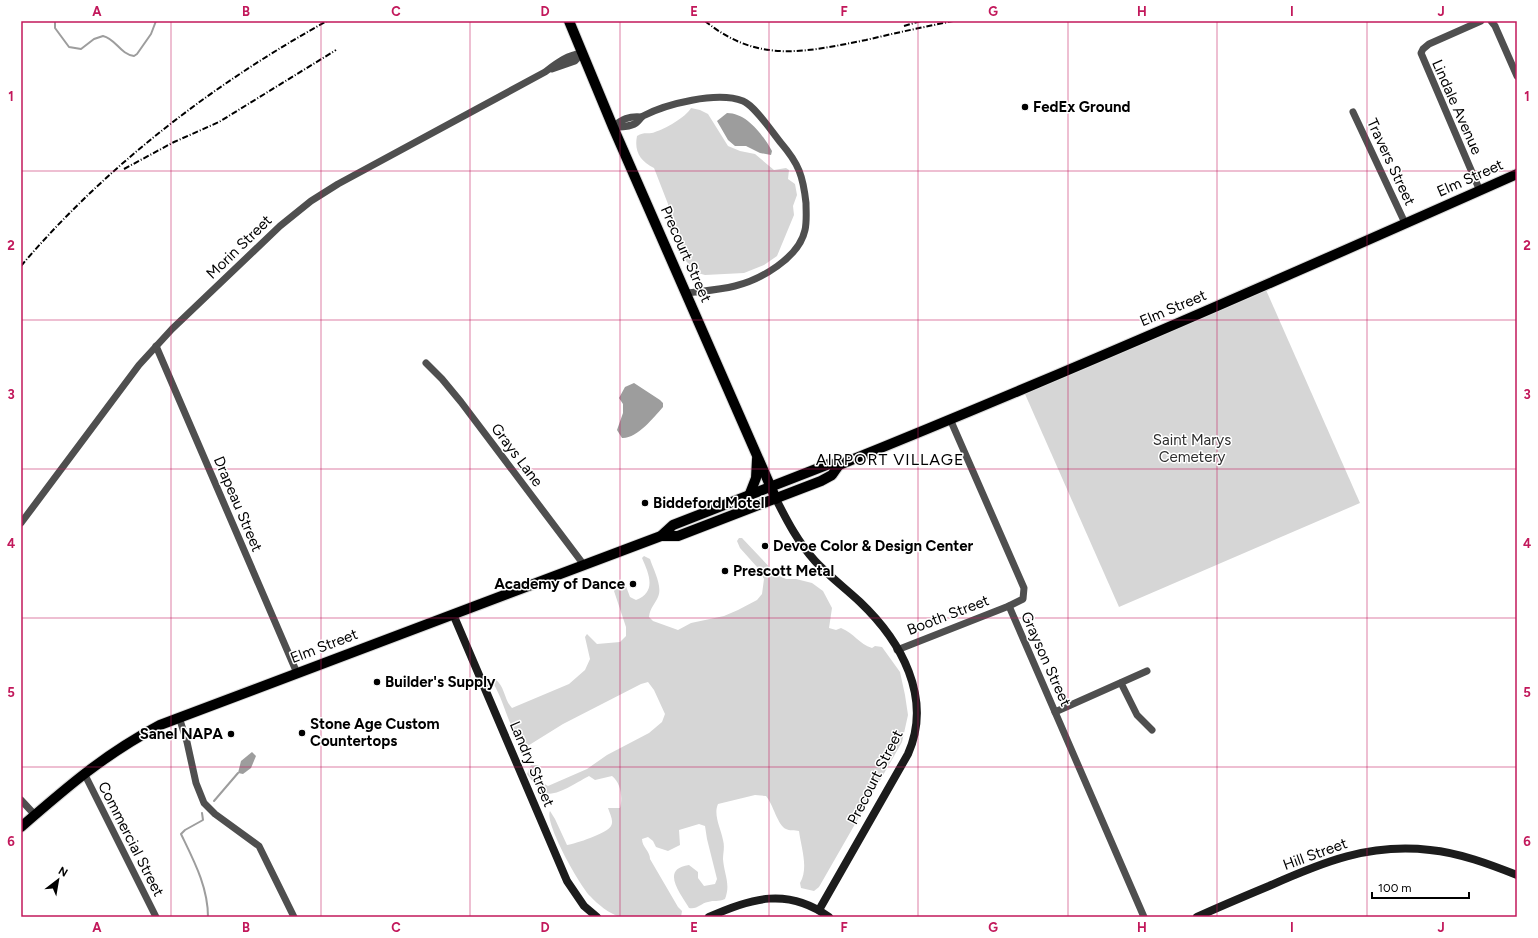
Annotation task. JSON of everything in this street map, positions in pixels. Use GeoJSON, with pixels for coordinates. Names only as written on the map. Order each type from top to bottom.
{"type":"FeatureCollection","features":[{"type":"Feature","properties":{"kind":"main road","name":"Precourt Street"},"geometry":{"type":"LineString","coordinates":[[569,21],[613,127],[776,499]]}},
{"type":"Feature","properties":{"kind":"main road","name":"Elm Street"},"geometry":{"type":"LineString","coordinates":[[661,536],[673,525],[771,488],[829,464],[840,465],[1238,297],[1517,174]]}},
{"type":"Feature","properties":{"kind":"main road"},"geometry":{"type":"LineString","coordinates":[[748,496],[756,478],[757,455]]}},
{"type":"Feature","properties":{"kind":"main road","name":"Elm Street"},"geometry":{"type":"LineString","coordinates":[[21,827],[84,773],[129,741],[179,717],[661,536],[678,536],[776,499],[832,475],[840,465]]}},
{"type":"Feature","properties":{"kind":"street","name":"Lindale Avenue"},"geometry":{"type":"LineString","coordinates":[[1480,191],[1421,54],[1423,49],[1429,44],[1481,21]]}},
{"type":"Feature","properties":{"kind":"street"},"geometry":{"type":"LineString","coordinates":[[1491,21],[1496,26],[1517,76]]}},
{"type":"Feature","properties":{"kind":"street","name":"Morin Street"},"geometry":{"type":"LineString","coordinates":[[21,523],[125,382],[156,346],[280,226],[311,201],[338,184],[545,72],[571,55],[582,53]]}},
{"type":"Feature","properties":{"kind":"street"},"geometry":{"type":"LineString","coordinates":[[613,127],[621,120],[633,116],[641,117],[667,107],[694,101],[726,98],[743,101],[753,109],[791,155],[800,170],[804,182],[806,214],[805,231],[793,253],[771,269],[746,282],[734,286],[687,293]]}},
{"type":"Feature","properties":{"kind":"street","name":"Travers Street"},"geometry":{"type":"LineString","coordinates":[[1353,112],[1405,223]]}},
{"type":"Feature","properties":{"kind":"street","name":"Drapeau Street"},"geometry":{"type":"LineString","coordinates":[[156,346],[297,673]]}},
{"type":"Feature","properties":{"kind":"street","name":"Grays Lane"},"geometry":{"type":"LineString","coordinates":[[426,363],[451,390],[584,565]]}},
{"type":"Feature","properties":{"kind":"street","name":"Grayson Street"},"geometry":{"type":"LineString","coordinates":[[950,419],[1024,588],[1023,599],[1009,606],[1144,917]]}},
{"type":"Feature","properties":{"kind":"street","name":"Precourt Street"},"geometry":{"type":"LineString","coordinates":[[776,499],[792,530],[809,554],[874,616],[909,671],[917,696],[918,718],[913,740],[897,774],[819,910]]}},
{"type":"Feature","properties":{"kind":"street","name":"Booth Street"},"geometry":{"type":"LineString","coordinates":[[897,650],[1009,606]]}},
{"type":"Feature","properties":{"kind":"street","name":"Landry Street"},"geometry":{"type":"LineString","coordinates":[[453,614],[564,875],[575,895],[584,906],[597,917]]}},
{"type":"Feature","properties":{"kind":"street"},"geometry":{"type":"LineString","coordinates":[[1055,712],[1147,671]]}},
{"type":"Feature","properties":{"kind":"street"},"geometry":{"type":"LineString","coordinates":[[1121,683],[1137,715],[1152,730]]}},
{"type":"Feature","properties":{"kind":"street"},"geometry":{"type":"LineString","coordinates":[[179,717],[189,747],[196,783],[204,802],[215,814],[259,846],[294,917]]}},
{"type":"Feature","properties":{"kind":"street","name":"Commercial Street"},"geometry":{"type":"LineString","coordinates":[[84,773],[156,917]]}},
{"type":"Feature","properties":{"kind":"street"},"geometry":{"type":"LineString","coordinates":[[21,800],[35,815]]}},
{"type":"Feature","properties":{"kind":"street","name":"Hill Street"},"geometry":{"type":"LineString","coordinates":[[1197,917],[1325,862],[1351,854],[1379,850],[1407,848],[1439,851],[1469,858],[1517,875]]}},
{"type":"Feature","properties":{"kind":"street"},"geometry":{"type":"LineString","coordinates":[[709,917],[745,902],[768,898],[792,900],[819,910],[829,917]]}},
{"type":"Feature","properties":{"kind":"green space"},"geometry":{"type":"Polygon","coordinates":[[[691,108],[708,114],[728,146],[740,151],[755,154],[774,170],[786,168],[789,170],[788,179],[795,184],[797,195],[793,206],[794,215],[777,256],[764,265],[744,273],[705,275],[698,273],[685,260],[679,239],[669,220],[668,204],[654,168],[642,159],[637,151],[637,136],[653,133],[664,128],[680,119],[691,108]]]}},
{"type":"Feature","properties":{"kind":"green space","name":"Saint Marys Cemetery"},"geometry":{"type":"Polygon","coordinates":[[[1266,290],[1360,503],[1119,607],[1025,394],[1266,290]]]}},
{"type":"Feature","properties":{"kind":"green space"},"geometry":{"type":"Polygon","coordinates":[[[739,538],[742,538],[777,575],[786,579],[796,579],[812,583],[823,591],[832,608],[829,628],[836,630],[841,628],[846,630],[864,644],[872,648],[875,646],[882,647],[900,672],[905,695],[908,715],[902,742],[819,887],[814,891],[801,888],[800,883],[803,877],[804,864],[799,831],[789,830],[783,827],[766,796],[755,795],[718,804],[716,813],[724,845],[723,859],[727,884],[727,894],[725,899],[712,901],[694,908],[689,908],[675,883],[675,872],[680,867],[689,865],[698,872],[698,878],[704,886],[715,884],[717,879],[705,826],[699,824],[679,830],[680,845],[668,851],[656,847],[653,841],[648,837],[642,839],[650,859],[678,907],[682,911],[681,917],[620,917],[612,914],[600,905],[585,890],[571,868],[557,841],[550,818],[550,811],[567,845],[598,835],[609,829],[612,822],[608,808],[620,808],[621,800],[619,787],[615,779],[612,776],[595,780],[589,776],[561,791],[550,794],[540,790],[527,774],[531,765],[538,765],[542,772],[541,782],[548,786],[587,769],[607,755],[649,733],[662,722],[665,714],[654,690],[648,682],[641,684],[563,724],[526,747],[515,732],[493,683],[495,679],[501,685],[507,701],[512,708],[569,684],[585,670],[590,659],[585,637],[587,634],[597,644],[620,642],[626,636],[626,627],[614,591],[615,585],[619,581],[624,581],[630,597],[636,600],[643,597],[647,592],[650,582],[642,558],[644,556],[650,559],[659,588],[658,597],[651,609],[649,617],[653,621],[678,630],[691,623],[724,616],[757,600],[762,594],[764,579],[757,567],[740,548],[737,541],[739,538]]]}},
{"type":"Feature","properties":{"kind":"shaded area"},"geometry":{"type":"Polygon","coordinates":[[[727,113],[741,117],[754,126],[772,151],[771,155],[760,153],[746,146],[735,146],[728,140],[717,121],[727,113]]]}},
{"type":"Feature","properties":{"kind":"shaded area"},"geometry":{"type":"Polygon","coordinates":[[[634,383],[660,400],[663,403],[663,407],[639,431],[633,435],[622,438],[617,430],[623,413],[623,404],[619,398],[625,387],[634,383]]]}},
{"type":"Feature","properties":{"kind":"shaded area"},"geometry":{"type":"Polygon","coordinates":[[[252,752],[256,756],[251,768],[243,774],[238,773],[241,761],[252,752]]]}},
{"type":"Feature","properties":{"kind":"waterway"},"geometry":{"type":"LineString","coordinates":[[55,21],[55,28],[69,47],[81,49],[94,39],[103,36],[111,40],[129,55],[134,56],[151,34],[156,21]]}},
{"type":"Feature","properties":{"kind":"waterway"},"geometry":{"type":"LineString","coordinates":[[214,801],[238,773]]}},
{"type":"Feature","properties":{"kind":"waterway"},"geometry":{"type":"LineString","coordinates":[[202,813],[203,820],[185,830],[181,834],[203,885],[206,895],[208,917]]}},
{"type":"Feature","properties":{"kind":"railway"},"geometry":{"type":"LineString","coordinates":[[21,266],[54,229],[89,194],[125,161],[163,130],[202,100],[243,72],[327,21]]}},
{"type":"Feature","properties":{"kind":"railway"},"geometry":{"type":"LineString","coordinates":[[705,21],[725,35],[744,44],[763,49],[782,51],[802,51],[823,48],[953,21]]}},
{"type":"Feature","properties":{"kind":"railway"},"geometry":{"type":"LineString","coordinates":[[904,26],[921,21]]}},
{"type":"Feature","properties":{"kind":"railway"},"geometry":{"type":"LineString","coordinates":[[124,169],[174,142],[219,122],[336,50]]}},
{"type":"Feature","properties":{"kind":"place","name":"FedEx Ground"},"geometry":{"type":"Point","coordinates":[1025,107]}},
{"type":"Feature","properties":{"kind":"place","name":"Biddeford Motel"},"geometry":{"type":"Point","coordinates":[645,503]}},
{"type":"Feature","properties":{"kind":"place","name":"Devoe Color & Design Center"},"geometry":{"type":"Point","coordinates":[765,546]}},
{"type":"Feature","properties":{"kind":"place","name":"Prescott Metal"},"geometry":{"type":"Point","coordinates":[725,571]}},
{"type":"Feature","properties":{"kind":"place","name":"Academy of Dance"},"geometry":{"type":"Point","coordinates":[633,584]}},
{"type":"Feature","properties":{"kind":"place","name":"Builder's Supply"},"geometry":{"type":"Point","coordinates":[377,682]}},
{"type":"Feature","properties":{"kind":"place","name":"Stone Age Custom Countertops"},"geometry":{"type":"Point","coordinates":[302,733]}},
{"type":"Feature","properties":{"kind":"place","name":"Sanel NAPA"},"geometry":{"type":"Point","coordinates":[231,734]}},
{"type":"Feature","properties":{"kind":"district","name":"AIRPORT VILLAGE"},"geometry":{"type":"Point","coordinates":[890,459]}}]}
